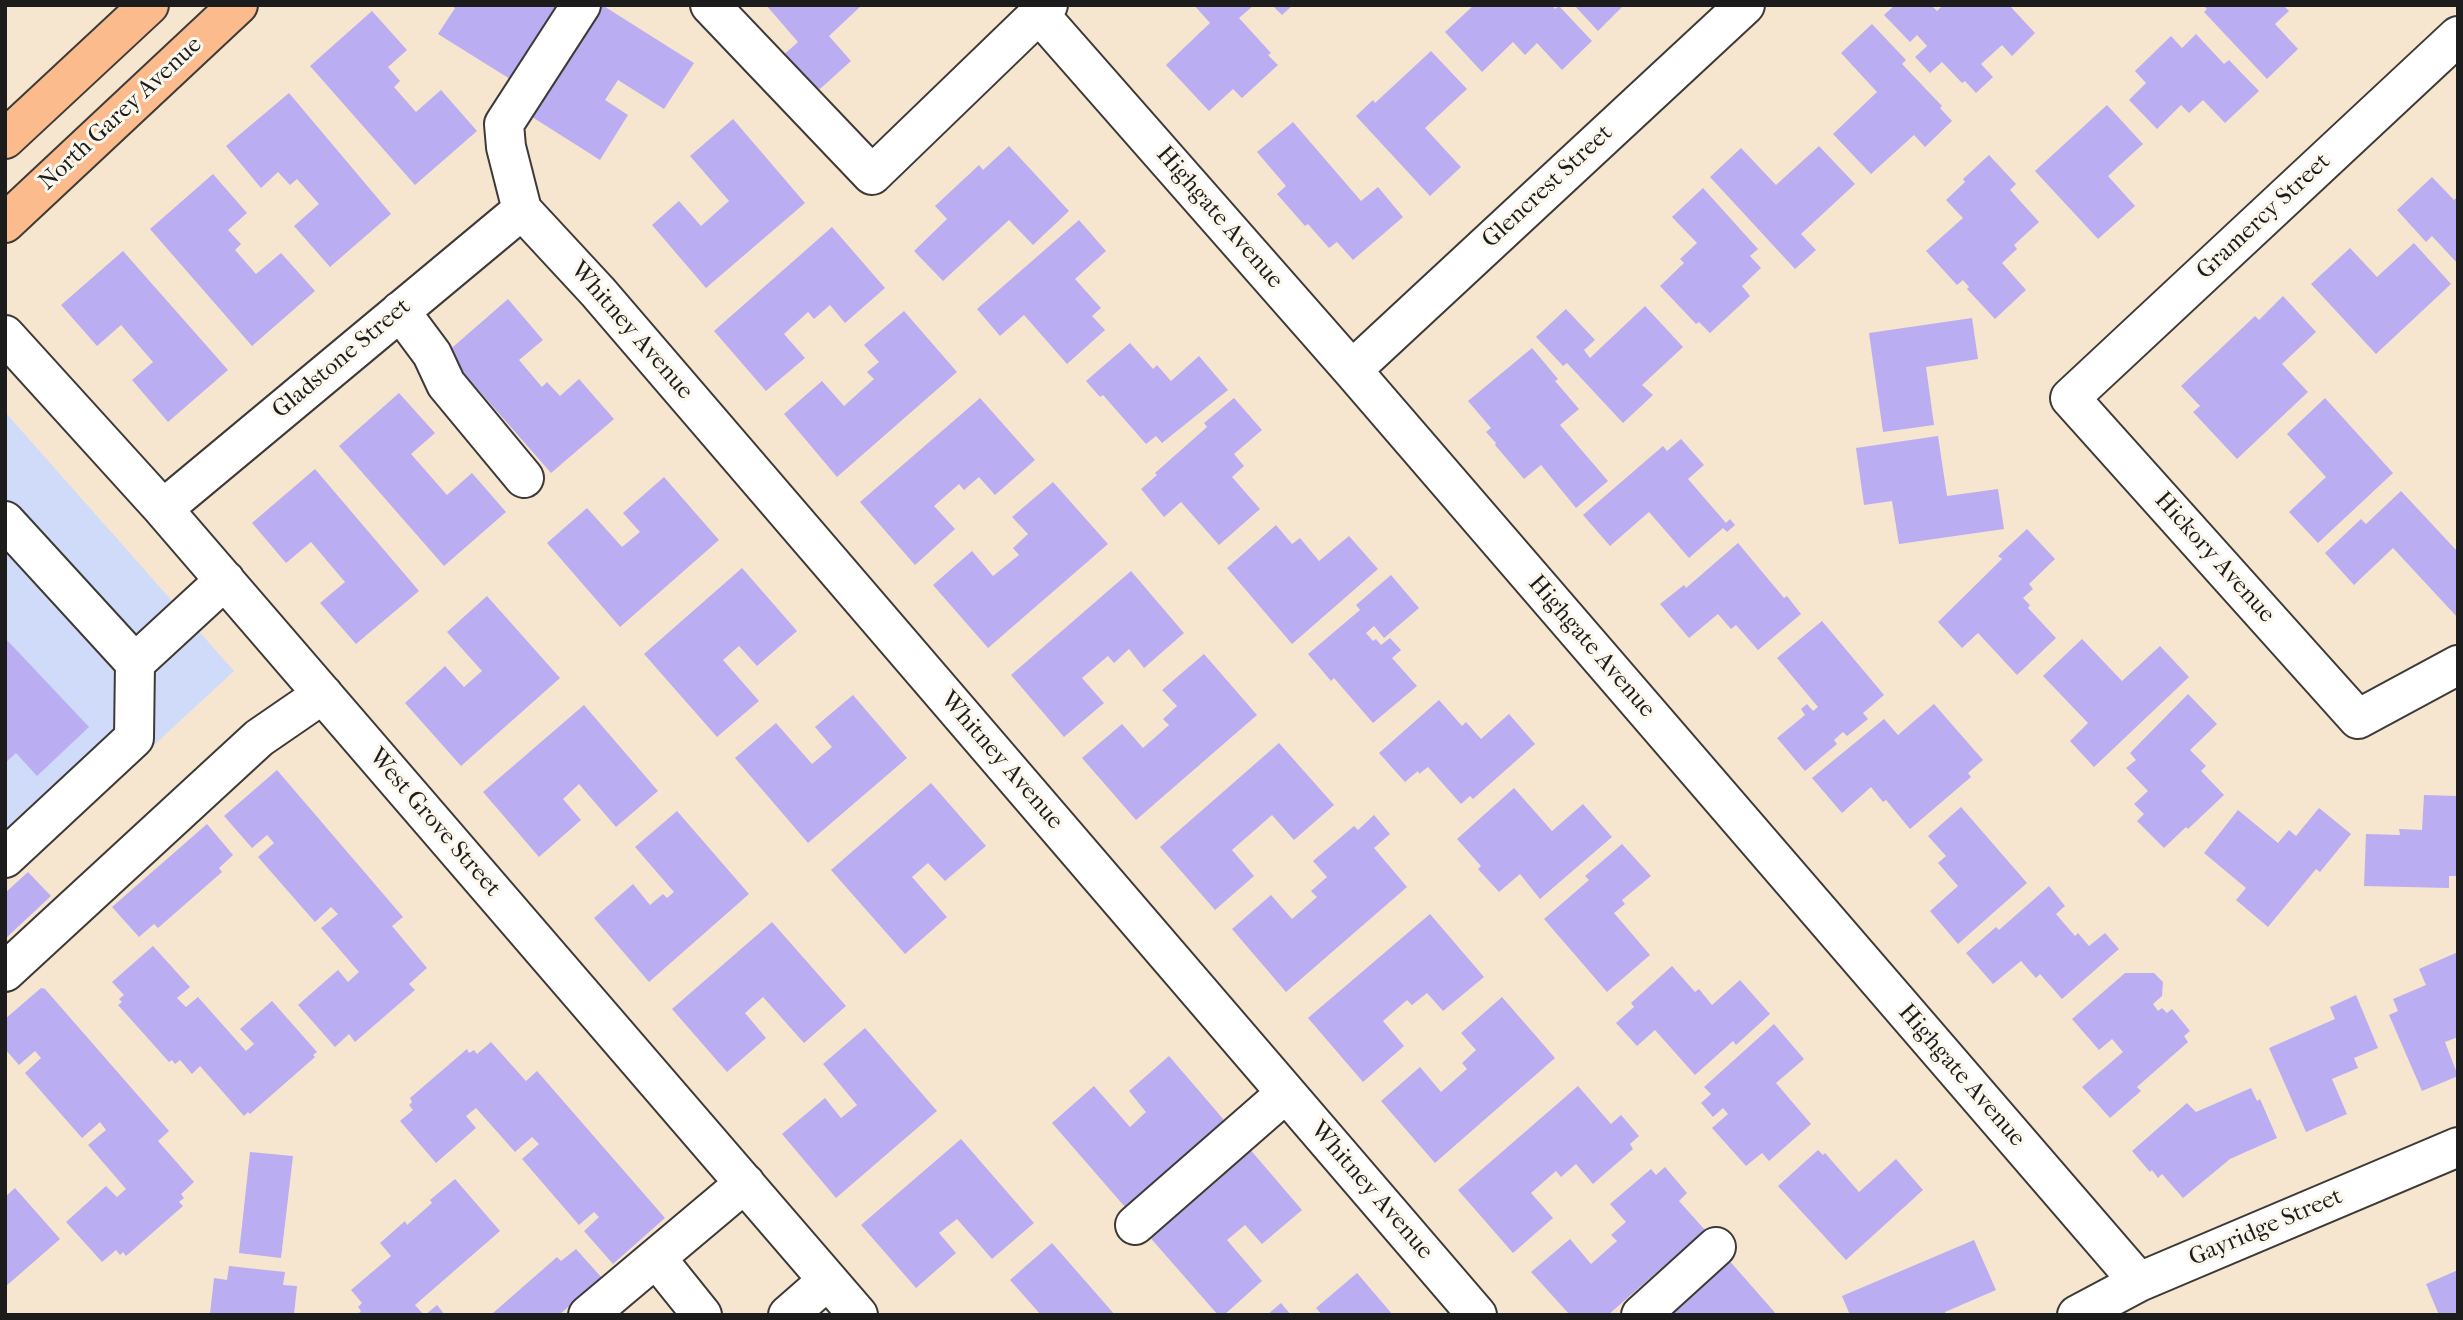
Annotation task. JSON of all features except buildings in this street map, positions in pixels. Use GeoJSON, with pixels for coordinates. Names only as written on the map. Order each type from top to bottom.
{"type":"FeatureCollection","features":[{"type":"Feature","properties":{"kind":"main road"},"geometry":{"type":"LineString","coordinates":[[5,139],[149,5]]}},
{"type":"Feature","properties":{"kind":"main road","name":"North Garey Avenue"},"geometry":{"type":"LineString","coordinates":[[5,223],[238,5]]}},
{"type":"Feature","properties":{"kind":"street"},"geometry":{"type":"LineString","coordinates":[[522,210],[506,147],[504,124],[581,5]]}},
{"type":"Feature","properties":{"kind":"street"},"geometry":{"type":"LineString","coordinates":[[710,5],[872,175],[1043,9]]}},
{"type":"Feature","properties":{"kind":"street","name":"Glencrest Street"},"geometry":{"type":"LineString","coordinates":[[1352,370],[1745,5]]}},
{"type":"Feature","properties":{"kind":"street","name":"Highgate Avenue"},"geometry":{"type":"LineString","coordinates":[[1043,9],[2139,1282]]}},
{"type":"Feature","properties":{"kind":"street","name":"Gramercy Street"},"geometry":{"type":"LineString","coordinates":[[2070,398],[2458,36]]}},
{"type":"Feature","properties":{"kind":"street","name":"Gladstone Street"},"geometry":{"type":"LineString","coordinates":[[163,509],[522,210]]}},
{"type":"Feature","properties":{"kind":"street","name":"Whitney Avenue"},"geometry":{"type":"LineString","coordinates":[[522,210],[607,302],[1477,1315]]}},
{"type":"Feature","properties":{"kind":"street"},"geometry":{"type":"LineString","coordinates":[[400,311],[432,354],[446,384],[524,478]]}},
{"type":"Feature","properties":{"kind":"street","name":"West Grove Street"},"geometry":{"type":"LineString","coordinates":[[5,335],[225,580],[858,1315]]}},
{"type":"Feature","properties":{"kind":"street","name":"Hickory Avenue"},"geometry":{"type":"LineString","coordinates":[[2070,398],[2358,719],[2458,665]]}},
{"type":"Feature","properties":{"kind":"street"},"geometry":{"type":"LineString","coordinates":[[5,521],[135,663],[134,738],[5,858]]}},
{"type":"Feature","properties":{"kind":"street"},"geometry":{"type":"LineString","coordinates":[[135,663],[225,580]]}},
{"type":"Feature","properties":{"kind":"street"},"geometry":{"type":"LineString","coordinates":[[5,972],[259,738],[323,694]]}},
{"type":"Feature","properties":{"kind":"street"},"geometry":{"type":"LineString","coordinates":[[1135,1226],[1286,1093]]}},
{"type":"Feature","properties":{"kind":"street","name":"Gayridge Street"},"geometry":{"type":"LineString","coordinates":[[2077,1315],[2139,1282],[2458,1147]]}},
{"type":"Feature","properties":{"kind":"street"},"geometry":{"type":"LineString","coordinates":[[588,1315],[745,1183]]}},
{"type":"Feature","properties":{"kind":"street"},"geometry":{"type":"LineString","coordinates":[[1641,1315],[1716,1247]]}},
{"type":"Feature","properties":{"kind":"street"},"geometry":{"type":"LineString","coordinates":[[657,1259],[702,1315]]}},
{"type":"Feature","properties":{"kind":"street"},"geometry":{"type":"LineString","coordinates":[[788,1315],[828,1280]]}},
{"type":"Feature","properties":{"kind":"shaded area"},"geometry":{"type":"Polygon","coordinates":[[[5,412],[234,671],[5,883],[5,412]]]}}]}
